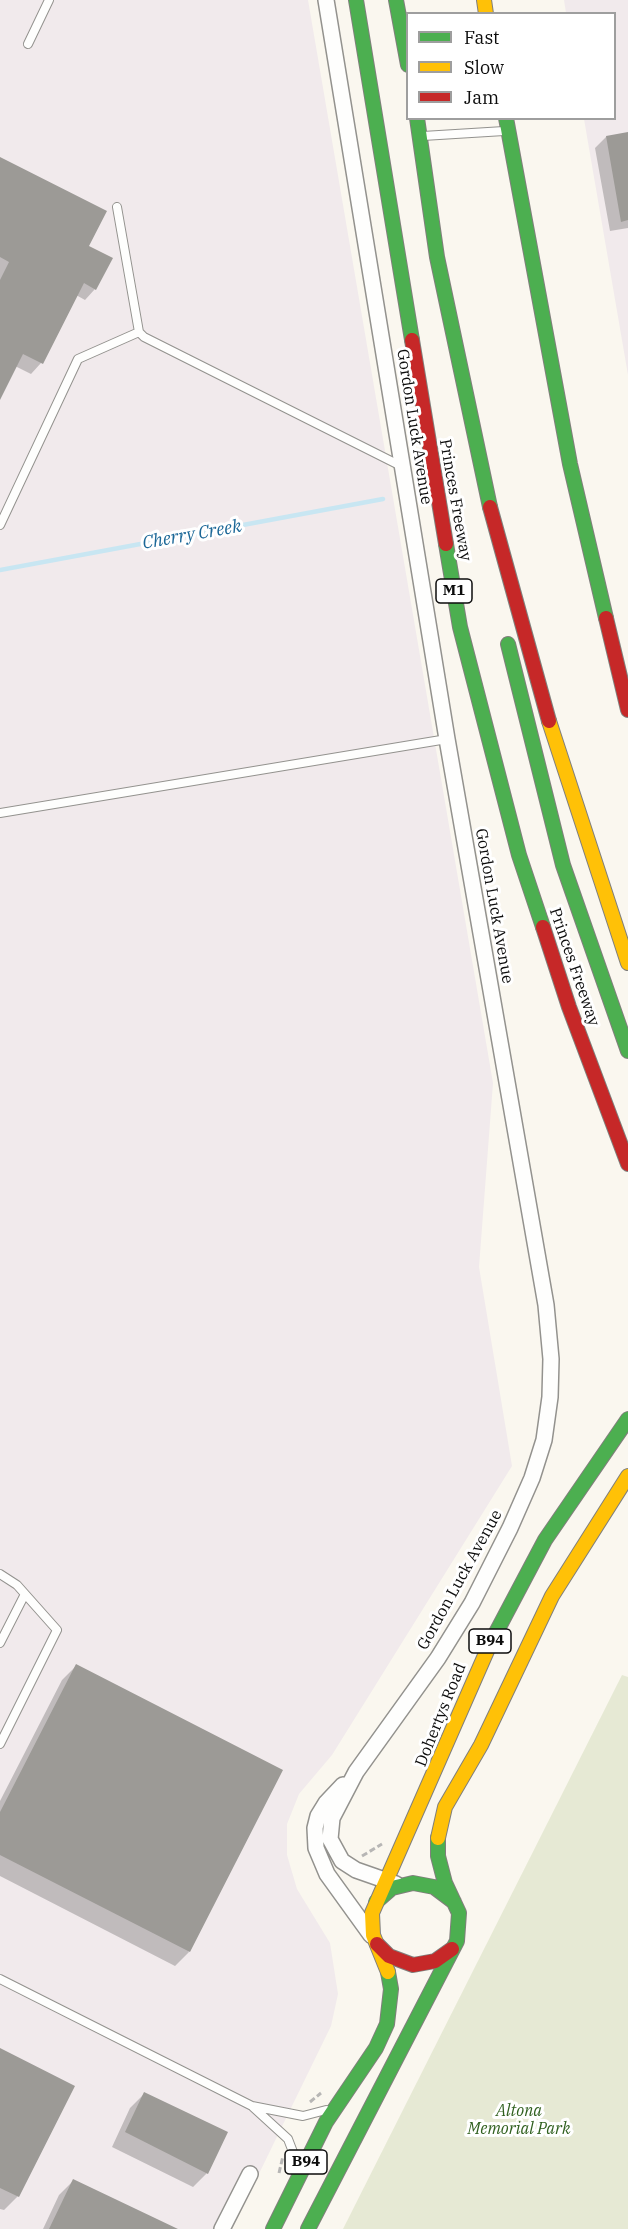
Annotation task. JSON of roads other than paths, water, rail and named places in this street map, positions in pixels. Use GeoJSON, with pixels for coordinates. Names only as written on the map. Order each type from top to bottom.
{"type":"FeatureCollection","features":[{"type":"Feature","properties":{"kind":"main road","name":"Princes Freeway"},"geometry":{"type":"LineString","coordinates":[[356,0],[460,627],[519,855],[569,1007],[628,1164]]}},
{"type":"Feature","properties":{"kind":"main road"},"geometry":{"type":"LineString","coordinates":[[396,0],[406,54]]}},
{"type":"Feature","properties":{"kind":"main road","name":"Princes Freeway"},"geometry":{"type":"LineString","coordinates":[[417,120],[437,257],[492,517],[536,678],[628,963]]}},
{"type":"Feature","properties":{"kind":"main road"},"geometry":{"type":"LineString","coordinates":[[507,125],[570,464],[628,711]]}},
{"type":"Feature","properties":{"kind":"main road"},"geometry":{"type":"LineString","coordinates":[[437,257],[487,552]]}},
{"type":"Feature","properties":{"kind":"main road"},"geometry":{"type":"LineString","coordinates":[[570,464],[628,659]]}},
{"type":"Feature","properties":{"kind":"main road"},"geometry":{"type":"LineString","coordinates":[[505,630],[563,865],[592,957],[628,1051]]}},
{"type":"Feature","properties":{"kind":"main road","name":"Dohertys Road"},"geometry":{"type":"LineString","coordinates":[[273,2229],[341,2097],[376,2048],[387,2024],[391,1989],[387,1968],[375,1942],[371,1925],[374,1908],[392,1883],[422,1805],[500,1622],[561,1516],[628,1419]]}},
{"type":"Feature","properties":{"kind":"main road","name":"B94"},"geometry":{"type":"LineString","coordinates":[[308,2229],[455,1945],[460,1922],[455,1903],[445,1883],[438,1856],[438,1835],[445,1807],[481,1745],[526,1646],[552,1596],[628,1476]]}},
{"type":"Feature","properties":{"kind":"main road"},"geometry":{"type":"LineString","coordinates":[[392,1883],[413,1882],[428,1885],[445,1893],[455,1903]]}},
{"type":"Feature","properties":{"kind":"main road"},"geometry":{"type":"LineString","coordinates":[[375,1942],[394,1958],[413,1965],[441,1958],[455,1945]]}},
{"type":"Feature","properties":{"kind":"street","name":"Gordon Luck Avenue"},"geometry":{"type":"LineString","coordinates":[[326,0],[447,739],[548,1321],[551,1359],[550,1397],[543,1440],[532,1478],[487,1575],[420,1687],[356,1772],[321,1811],[315,1828],[316,1848],[323,1868],[375,1942]]}},
{"type":"Feature","properties":{"kind":"street","name":"Gordon Luck Avenue"},"geometry":{"type":"LineString","coordinates":[[356,1772],[332,1818],[329,1833],[331,1844],[345,1864],[392,1883]]}},
{"type":"Feature","properties":{"kind":"street"},"geometry":{"type":"LineString","coordinates":[[222,2229],[250,2174]]}},
{"type":"Feature","properties":{"kind":"lane"},"geometry":{"type":"LineString","coordinates":[[28,44],[49,0]]}},
{"type":"Feature","properties":{"kind":"lane"},"geometry":{"type":"LineString","coordinates":[[420,137],[507,125]]}},
{"type":"Feature","properties":{"kind":"lane"},"geometry":{"type":"LineString","coordinates":[[117,207],[139,332],[154,344],[402,467]]}},
{"type":"Feature","properties":{"kind":"lane"},"geometry":{"type":"LineString","coordinates":[[0,525],[78,359],[139,332]]}},
{"type":"Feature","properties":{"kind":"lane"},"geometry":{"type":"LineString","coordinates":[[0,813],[447,739]]}},
{"type":"Feature","properties":{"kind":"lane"},"geometry":{"type":"LineString","coordinates":[[0,1574],[25,1594],[57,1630],[0,1744]]}},
{"type":"Feature","properties":{"kind":"lane"},"geometry":{"type":"LineString","coordinates":[[0,1643],[25,1594]]}},
{"type":"Feature","properties":{"kind":"lane"},"geometry":{"type":"LineString","coordinates":[[0,1978],[252,2106],[286,2114],[309,2116],[326,2110],[341,2097]]}},
{"type":"Feature","properties":{"kind":"lane"},"geometry":{"type":"LineString","coordinates":[[252,2106],[290,2142],[298,2164],[296,2183]]}},
{"type":"Feature","properties":{"kind":"waterway","name":"Cherry Creek"},"geometry":{"type":"LineString","coordinates":[[0,570],[383,499]]}},
{"type":"Feature","properties":{"kind":"park label","name":"Altona Memorial Park"},"geometry":{"type":"Point","coordinates":[519,2120]}}]}
